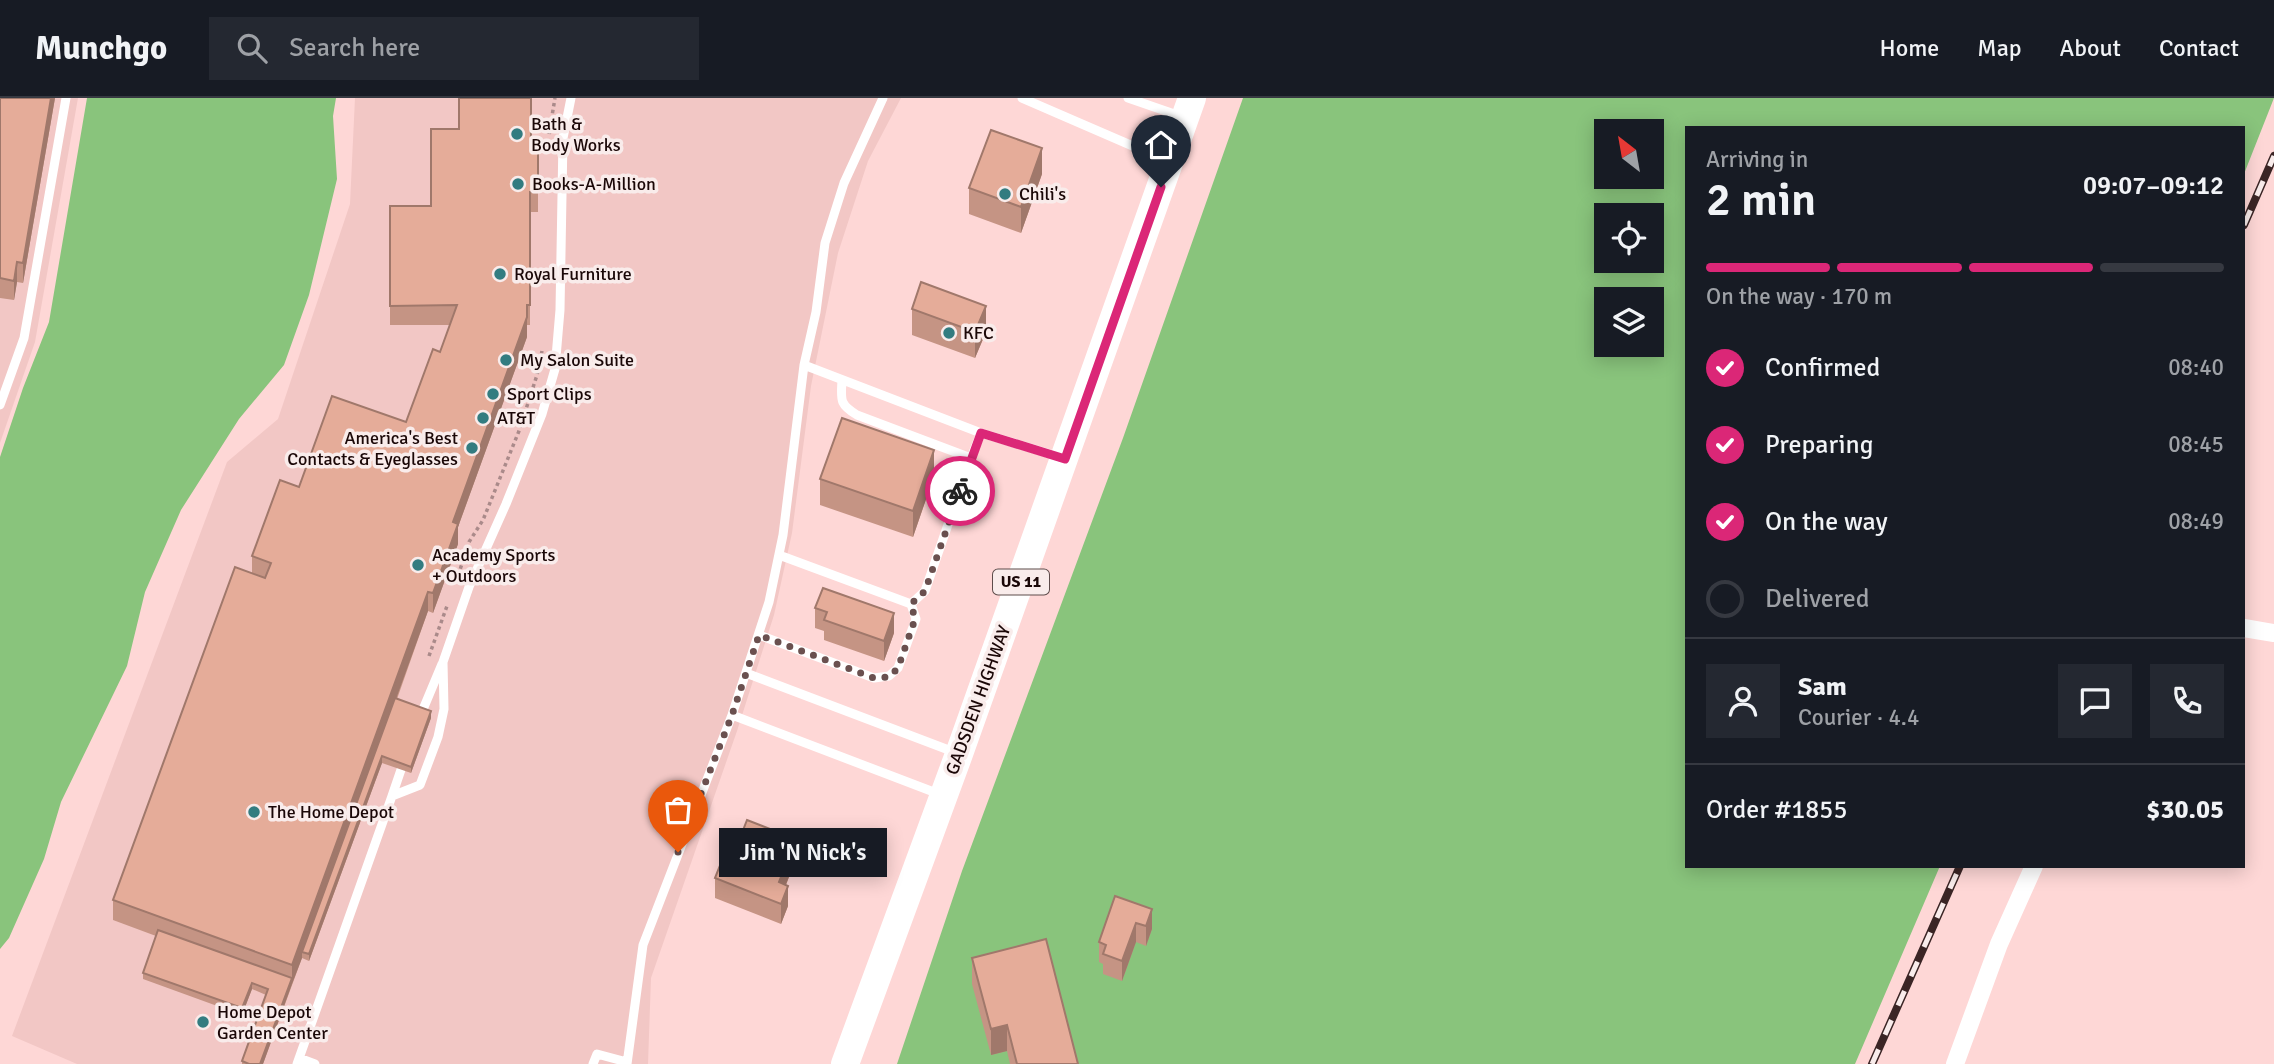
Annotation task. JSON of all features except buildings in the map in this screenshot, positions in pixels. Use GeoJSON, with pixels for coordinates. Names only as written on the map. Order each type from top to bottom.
{"type":"FeatureCollection","features":[{"type":"Feature","properties":{"kind":"main road","name":"GADSDEN HIGHWAY"},"geometry":{"type":"LineString","coordinates":[[845,1064],[1065,459],[1188,108]]}},
{"type":"Feature","properties":{"kind":"street"},"geometry":{"type":"LineString","coordinates":[[2245,628],[2274,633]]}},
{"type":"Feature","properties":{"kind":"street"},"geometry":{"type":"LineString","coordinates":[[1955,1064],[1999,944],[2033,868]]}},
{"type":"Feature","properties":{"kind":"lane"},"geometry":{"type":"LineString","coordinates":[[0,405],[24,338],[66,98]]}},
{"type":"Feature","properties":{"kind":"lane"},"geometry":{"type":"LineString","coordinates":[[417,724],[476,570],[542,414],[555,369],[561,310],[563,138],[571,98]]}},
{"type":"Feature","properties":{"kind":"lane"},"geometry":{"type":"LineString","coordinates":[[593,1064],[597,1054],[627,1063],[643,945],[732,715],[769,602],[779,555],[804,365],[816,312],[825,243],[844,183],[883,98]]}},
{"type":"Feature","properties":{"kind":"lane"},"geometry":{"type":"LineString","coordinates":[[1022,98],[1169,162]]}},
{"type":"Feature","properties":{"kind":"lane"},"geometry":{"type":"LineString","coordinates":[[1128,98],[1188,108]]}},
{"type":"Feature","properties":{"kind":"lane"},"geometry":{"type":"LineString","coordinates":[[804,365],[981,433],[1065,459]]}},
{"type":"Feature","properties":{"kind":"lane"},"geometry":{"type":"LineString","coordinates":[[842,380],[841,401],[844,407],[971,458]]}},
{"type":"Feature","properties":{"kind":"lane"},"geometry":{"type":"LineString","coordinates":[[911,604],[925,591],[981,433]]}},
{"type":"Feature","properties":{"kind":"lane"},"geometry":{"type":"LineString","coordinates":[[779,555],[911,604]]}},
{"type":"Feature","properties":{"kind":"lane"},"geometry":{"type":"LineString","coordinates":[[759,635],[874,678],[889,677],[898,668],[915,619],[911,604]]}},
{"type":"Feature","properties":{"kind":"lane"},"geometry":{"type":"LineString","coordinates":[[392,796],[420,785],[438,737],[444,709],[443,662]]}},
{"type":"Feature","properties":{"kind":"lane"},"geometry":{"type":"LineString","coordinates":[[746,673],[959,754]]}},
{"type":"Feature","properties":{"kind":"lane"},"geometry":{"type":"LineString","coordinates":[[732,715],[943,796]]}},
{"type":"Feature","properties":{"kind":"lane"},"geometry":{"type":"LineString","coordinates":[[315,1064],[298,1061],[408,748]]}},
{"type":"Feature","properties":{"kind":"path"},"geometry":{"type":"LineString","coordinates":[[548,143],[555,98]]}},
{"type":"Feature","properties":{"kind":"path"},"geometry":{"type":"LineString","coordinates":[[454,586],[469,542],[483,520],[519,430],[537,375],[544,343]]}},
{"type":"Feature","properties":{"kind":"path"},"geometry":{"type":"LineString","coordinates":[[429,656],[451,597]]}},
{"type":"Feature","properties":{"kind":"shaded area"},"geometry":{"type":"Polygon","coordinates":[[[0,98],[78,98],[35,342],[0,443],[0,98]]]}},
{"type":"Feature","properties":{"kind":"shaded area"},"geometry":{"type":"Polygon","coordinates":[[[355,98],[901,98],[868,161],[838,253],[811,386],[792,533],[774,615],[737,731],[651,978],[648,1064],[77,1064],[12,1036],[227,462],[278,419],[350,204],[355,98]]]}},
{"type":"Feature","properties":{"kind":"green space"},"geometry":{"type":"Polygon","coordinates":[[[87,98],[336,98],[333,116],[337,179],[309,295],[284,365],[239,419],[181,510],[145,592],[127,666],[61,802],[44,859],[9,938],[0,949],[0,457],[49,322],[87,98]]]}},
{"type":"Feature","properties":{"kind":"green space"},"geometry":{"type":"Polygon","coordinates":[[[1243,98],[2274,98],[2245,171],[2245,126],[1685,126],[1685,868],[1939,868],[1855,1064],[897,1064],[962,871],[1123,438],[1243,98]]]}},
{"type":"Feature","properties":{"kind":"railway"},"geometry":{"type":"LineString","coordinates":[[2245,223],[2274,156]]}},
{"type":"Feature","properties":{"kind":"railway"},"geometry":{"type":"LineString","coordinates":[[1872,1064],[1959,868]]}},
{"type":"Feature","properties":{"kind":"way so far"},"geometry":{"type":"LineString","coordinates":[[678,852],[732,715],[759,635],[874,678],[889,677],[898,668],[915,619],[911,604],[925,591],[960,491]]}},
{"type":"Feature","properties":{"kind":"place","name":"Bath & Body Works"},"geometry":{"type":"Point","coordinates":[517,134]}},
{"type":"Feature","properties":{"kind":"place","name":"Books-A-Million"},"geometry":{"type":"Point","coordinates":[518,184]}},
{"type":"Feature","properties":{"kind":"place","name":"Chili's"},"geometry":{"type":"Point","coordinates":[1005,194]}},
{"type":"Feature","properties":{"kind":"place","name":"Royal Furniture"},"geometry":{"type":"Point","coordinates":[500,274]}},
{"type":"Feature","properties":{"kind":"place","name":"KFC"},"geometry":{"type":"Point","coordinates":[949,333]}},
{"type":"Feature","properties":{"kind":"place","name":"My Salon Suite"},"geometry":{"type":"Point","coordinates":[506,360]}},
{"type":"Feature","properties":{"kind":"place","name":"Sport Clips"},"geometry":{"type":"Point","coordinates":[493,394]}},
{"type":"Feature","properties":{"kind":"place","name":"AT&T"},"geometry":{"type":"Point","coordinates":[483,418]}},
{"type":"Feature","properties":{"kind":"place","name":"America's Best Contacts & Eyeglasses"},"geometry":{"type":"Point","coordinates":[472,448]}},
{"type":"Feature","properties":{"kind":"place","name":"Academy Sports + Outdoors"},"geometry":{"type":"Point","coordinates":[418,565]}},
{"type":"Feature","properties":{"kind":"place","name":"The Home Depot"},"geometry":{"type":"Point","coordinates":[254,812]}},
{"type":"Feature","properties":{"kind":"place","name":"Jim 'N Nick's"},"geometry":{"type":"Point","coordinates":[678,852]}},
{"type":"Feature","properties":{"kind":"place","name":"Home Depot Garden Center"},"geometry":{"type":"Point","coordinates":[203,1022]}},
{"type":"Feature","properties":{"kind":"route"},"geometry":{"type":"LineString","coordinates":[[960,491],[981,433],[1065,459],[1161,187]]}}]}
